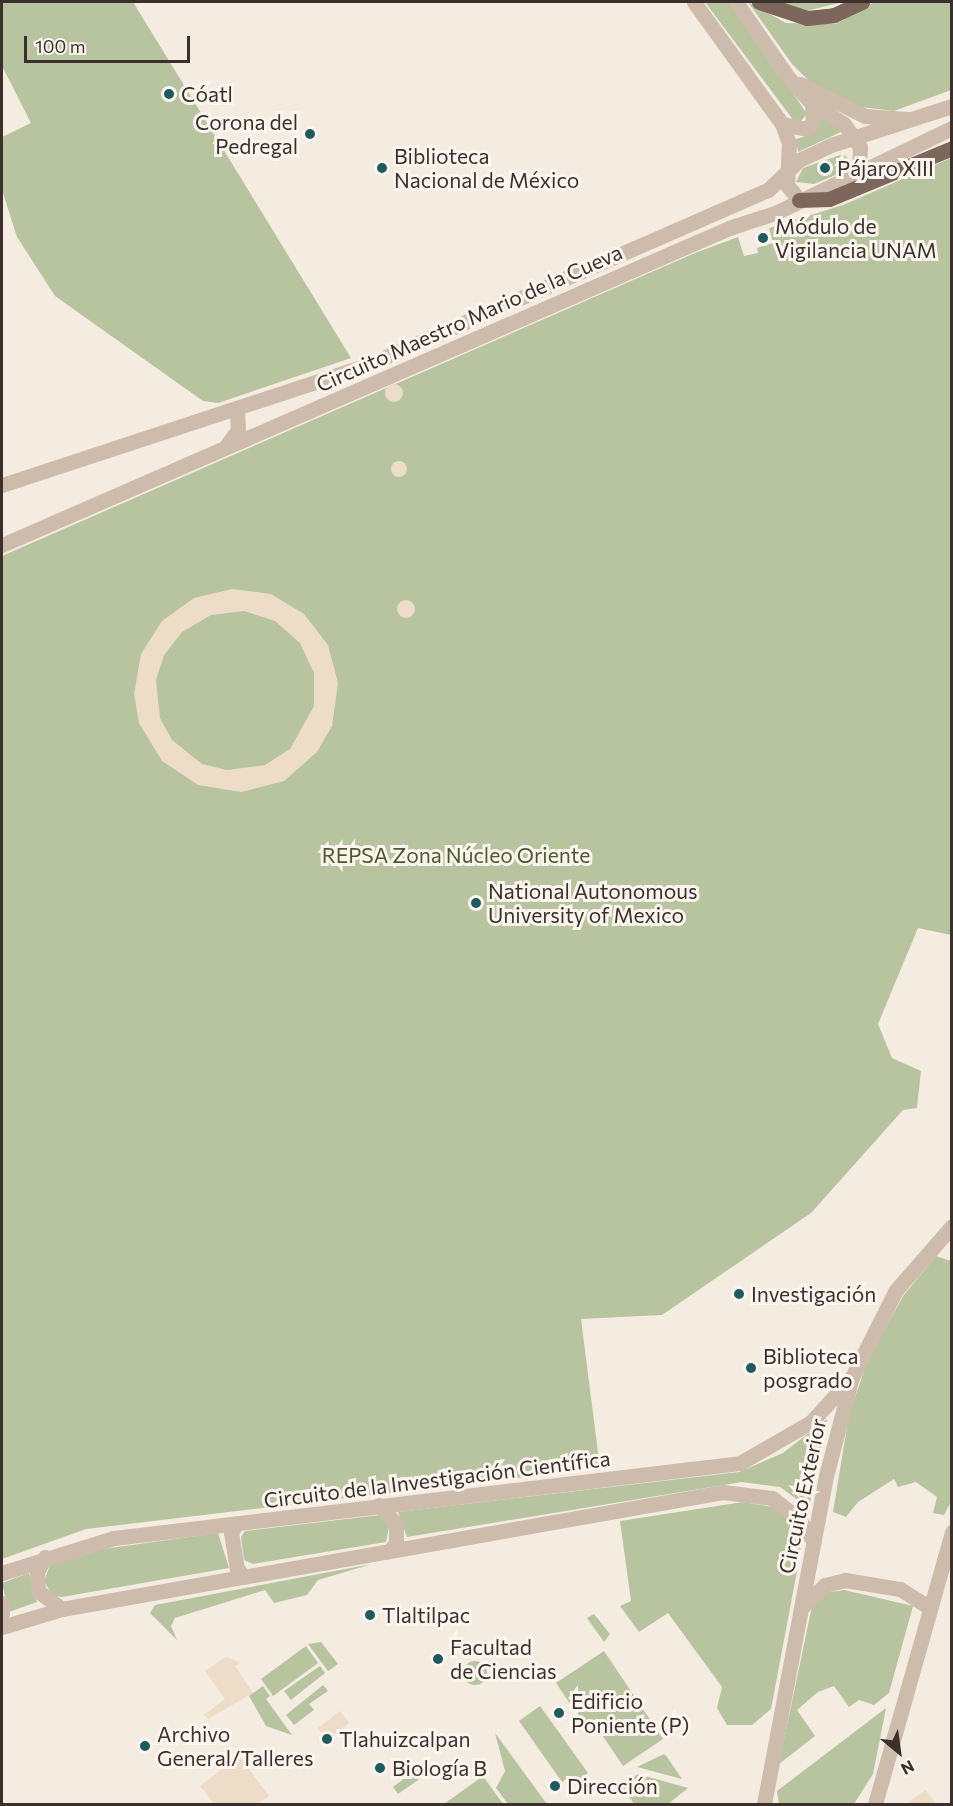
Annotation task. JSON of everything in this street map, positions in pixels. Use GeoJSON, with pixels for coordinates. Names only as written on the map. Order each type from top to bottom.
{"type":"FeatureCollection","features":[{"type":"Feature","properties":{"kind":"main road"},"geometry":{"type":"LineString","coordinates":[[759,2],[807,18],[834,15],[862,2]]}},
{"type":"Feature","properties":{"kind":"main road"},"geometry":{"type":"LineString","coordinates":[[799,201],[829,199],[951,148]]}},
{"type":"Feature","properties":{"kind":"street"},"geometry":{"type":"LineString","coordinates":[[694,2],[782,124],[789,149],[785,175],[799,201]]}},
{"type":"Feature","properties":{"kind":"street"},"geometry":{"type":"LineString","coordinates":[[736,2],[788,77],[812,104],[844,124],[863,158],[859,169]]}},
{"type":"Feature","properties":{"kind":"street"},"geometry":{"type":"LineString","coordinates":[[788,77],[865,116],[911,118],[936,113]]}},
{"type":"Feature","properties":{"kind":"street"},"geometry":{"type":"LineString","coordinates":[[782,124],[807,129],[813,122],[812,104]]}},
{"type":"Feature","properties":{"kind":"street","name":"Circuito Maestro Mario de la Cueva"},"geometry":{"type":"LineString","coordinates":[[2,485],[237,410],[367,365],[768,190],[799,160],[951,106]]}},
{"type":"Feature","properties":{"kind":"street","name":"Circuito Maestro Mario de la Cueva"},"geometry":{"type":"LineString","coordinates":[[2,545],[799,201],[859,169],[951,128]]}},
{"type":"Feature","properties":{"kind":"street"},"geometry":{"type":"LineString","coordinates":[[222,450],[238,430],[237,410]]}},
{"type":"Feature","properties":{"kind":"street","name":"Circuito Exterior"},"geometry":{"type":"LineString","coordinates":[[767,1800],[814,1542],[852,1377],[896,1290],[951,1226]]}},
{"type":"Feature","properties":{"kind":"street","name":"Circuito de la Investigación Científica"},"geometry":{"type":"LineString","coordinates":[[2,1573],[45,1557],[114,1538],[741,1463],[812,1422],[852,1377]]}},
{"type":"Feature","properties":{"kind":"street"},"geometry":{"type":"LineString","coordinates":[[2,1627],[62,1608],[723,1492],[772,1498],[799,1519],[814,1542]]}},
{"type":"Feature","properties":{"kind":"street"},"geometry":{"type":"LineString","coordinates":[[380,1505],[396,1524],[396,1544],[389,1551]]}},
{"type":"Feature","properties":{"kind":"street"},"geometry":{"type":"LineString","coordinates":[[237,1523],[231,1533],[237,1569],[245,1577]]}},
{"type":"Feature","properties":{"kind":"street"},"geometry":{"type":"LineString","coordinates":[[875,1800],[951,1532]]}},
{"type":"Feature","properties":{"kind":"street"},"geometry":{"type":"LineString","coordinates":[[45,1557],[37,1572],[38,1591],[62,1608]]}},
{"type":"Feature","properties":{"kind":"street"},"geometry":{"type":"LineString","coordinates":[[801,1608],[825,1585],[845,1580],[900,1589],[929,1607]]}},
{"type":"Feature","properties":{"kind":"street"},"geometry":{"type":"LineString","coordinates":[[2,1603],[2,1614]]}},
{"type":"Feature","properties":{"kind":"green space"},"geometry":{"type":"Polygon","coordinates":[[[2,2],[133,2],[351,358],[218,403],[203,401],[55,296],[17,237],[2,190],[2,137],[31,123],[2,66],[2,2]]]}},
{"type":"Feature","properties":{"kind":"green space"},"geometry":{"type":"Polygon","coordinates":[[[705,2],[731,2],[807,114],[797,125],[705,2]]]}},
{"type":"Feature","properties":{"kind":"green space"},"geometry":{"type":"Polygon","coordinates":[[[748,2],[786,23],[836,24],[874,2],[951,2],[951,90],[894,111],[853,106],[820,92],[792,64],[748,2]]]}},
{"type":"Feature","properties":{"kind":"green space"},"geometry":{"type":"Polygon","coordinates":[[[773,2],[843,2],[806,11],[773,2]]]}},
{"type":"Feature","properties":{"kind":"green space"},"geometry":{"type":"Polygon","coordinates":[[[821,118],[842,127],[841,132],[798,152],[796,139],[810,135],[821,118]]]}},
{"type":"Feature","properties":{"kind":"green space"},"geometry":{"type":"Polygon","coordinates":[[[843,154],[851,161],[838,174],[814,184],[796,182],[803,168],[843,154]]]}},
{"type":"Feature","properties":{"kind":"green space","name":"REPSA Zona Núcleo Oriente"},"geometry":{"type":"Polygon","coordinates":[[[951,158],[951,935],[918,928],[878,1024],[892,1058],[921,1071],[917,1108],[903,1110],[811,1213],[662,1315],[581,1319],[600,1468],[86,1529],[2,1559],[2,556],[695,253],[738,237],[744,256],[758,253],[757,248],[773,243],[769,228],[843,205],[951,158]]]}},
{"type":"Feature","properties":{"kind":"green space"},"geometry":{"type":"Polygon","coordinates":[[[936,1256],[951,1261],[952,1500],[944,1515],[933,1513],[937,1497],[916,1482],[898,1487],[894,1479],[858,1502],[846,1517],[833,1512],[849,1415],[867,1362],[903,1296],[936,1256]]]}},
{"type":"Feature","properties":{"kind":"green space"},"geometry":{"type":"Polygon","coordinates":[[[827,1419],[809,1508],[780,1487],[742,1482],[407,1537],[398,1512],[739,1472],[783,1453],[827,1419]]]}},
{"type":"Feature","properties":{"kind":"green space"},"geometry":{"type":"Polygon","coordinates":[[[743,1502],[773,1507],[788,1519],[801,1550],[771,1709],[752,1725],[727,1725],[717,1708],[722,1687],[668,1613],[639,1632],[620,1606],[631,1601],[620,1521],[743,1502]]]}},
{"type":"Feature","properties":{"kind":"green space"},"geometry":{"type":"Polygon","coordinates":[[[380,1515],[389,1527],[386,1542],[253,1564],[244,1560],[241,1537],[245,1531],[380,1515]]]}},
{"type":"Feature","properties":{"kind":"green space"},"geometry":{"type":"Polygon","coordinates":[[[218,1533],[229,1568],[62,1597],[52,1595],[44,1581],[50,1565],[103,1549],[218,1533]]]}},
{"type":"Feature","properties":{"kind":"green space"},"geometry":{"type":"Polygon","coordinates":[[[372,1564],[318,1580],[307,1595],[274,1603],[265,1590],[175,1618],[171,1626],[177,1640],[150,1613],[155,1605],[372,1564]]]}},
{"type":"Feature","properties":{"kind":"green space"},"geometry":{"type":"Polygon","coordinates":[[[29,1573],[37,1602],[9,1612],[2,1583],[29,1573]]]}},
{"type":"Feature","properties":{"kind":"green space"},"geometry":{"type":"Polygon","coordinates":[[[844,1590],[913,1606],[889,1693],[874,1705],[859,1700],[849,1707],[834,1686],[818,1692],[797,1710],[815,1736],[779,1764],[812,1606],[824,1593],[844,1590]]]}},
{"type":"Feature","properties":{"kind":"green space"},"geometry":{"type":"Polygon","coordinates":[[[594,1614],[610,1634],[604,1642],[587,1618],[594,1614]]]}},
{"type":"Feature","properties":{"kind":"green space"},"geometry":{"type":"Polygon","coordinates":[[[321,1642],[338,1664],[328,1671],[308,1644],[321,1642]]]}},
{"type":"Feature","properties":{"kind":"green space"},"geometry":{"type":"Polygon","coordinates":[[[306,1646],[318,1663],[273,1696],[261,1679],[306,1646]]]}},
{"type":"Feature","properties":{"kind":"green space"},"geometry":{"type":"Polygon","coordinates":[[[604,1651],[663,1739],[623,1766],[592,1720],[584,1725],[556,1683],[604,1651]]]}},
{"type":"Feature","properties":{"kind":"green space"},"geometry":{"type":"Polygon","coordinates":[[[475,1661],[484,1664],[487,1673],[484,1682],[475,1685],[466,1682],[463,1673],[466,1664],[475,1661]]]}},
{"type":"Feature","properties":{"kind":"green space"},"geometry":{"type":"Polygon","coordinates":[[[320,1666],[325,1673],[291,1700],[284,1691],[320,1666]]]}},
{"type":"Feature","properties":{"kind":"green space"},"geometry":{"type":"Polygon","coordinates":[[[323,1685],[328,1691],[309,1704],[314,1710],[294,1725],[286,1715],[323,1685]]]}},
{"type":"Feature","properties":{"kind":"green space"},"geometry":{"type":"Polygon","coordinates":[[[263,1686],[270,1696],[266,1699],[292,1735],[266,1726],[249,1696],[263,1686]]]}},
{"type":"Feature","properties":{"kind":"green space"},"geometry":{"type":"Polygon","coordinates":[[[540,1706],[588,1773],[576,1782],[571,1776],[562,1782],[519,1721],[540,1706]]]}},
{"type":"Feature","properties":{"kind":"green space"},"geometry":{"type":"Polygon","coordinates":[[[886,1708],[873,1774],[854,1804],[779,1804],[777,1791],[886,1708]]]}},
{"type":"Feature","properties":{"kind":"green space"},"geometry":{"type":"Polygon","coordinates":[[[495,1733],[547,1804],[508,1804],[496,1788],[505,1771],[495,1733]]]}},
{"type":"Feature","properties":{"kind":"green space"},"geometry":{"type":"Polygon","coordinates":[[[664,1754],[667,1757],[682,1779],[637,1767],[664,1754]]]}},
{"type":"Feature","properties":{"kind":"green space"},"geometry":{"type":"Polygon","coordinates":[[[418,1768],[424,1776],[398,1794],[393,1787],[418,1768]]]}},
{"type":"Feature","properties":{"kind":"green space"},"geometry":{"type":"Polygon","coordinates":[[[638,1774],[688,1788],[668,1804],[634,1804],[621,1785],[638,1774]]]}},
{"type":"Feature","properties":{"kind":"green space"},"geometry":{"type":"Polygon","coordinates":[[[483,1776],[503,1804],[444,1804],[483,1776]]]}},
{"type":"Feature","properties":{"kind":"shaded area"},"geometry":{"type":"Polygon","coordinates":[[[394,384],[400,387],[403,393],[400,399],[394,402],[388,399],[385,393],[388,387],[394,384]]]}},
{"type":"Feature","properties":{"kind":"shaded area"},"geometry":{"type":"Polygon","coordinates":[[[396,461],[402,461],[407,469],[405,475],[396,477],[391,472],[391,466],[396,461]]]}},
{"type":"Feature","properties":{"kind":"shaded area"},"geometry":{"type":"Polygon","coordinates":[[[232,589],[271,594],[304,614],[328,645],[338,683],[332,726],[317,752],[284,781],[241,792],[198,785],[162,761],[139,723],[134,694],[141,654],[162,621],[194,598],[232,589]],[[244,611],[211,615],[182,632],[164,655],[156,680],[160,718],[172,740],[202,764],[227,770],[265,765],[290,749],[314,706],[314,673],[300,643],[275,621],[244,611]]]}},
{"type":"Feature","properties":{"kind":"shaded area"},"geometry":{"type":"Polygon","coordinates":[[[406,600],[412,603],[415,609],[412,615],[406,618],[400,615],[397,609],[400,603],[406,600]]]}},
{"type":"Feature","properties":{"kind":"shaded area"},"geometry":{"type":"Polygon","coordinates":[[[226,1657],[241,1663],[235,1666],[253,1693],[208,1719],[204,1715],[225,1699],[205,1671],[226,1657]]]}},
{"type":"Feature","properties":{"kind":"shaded area"},"geometry":{"type":"Polygon","coordinates":[[[340,1711],[349,1723],[327,1740],[318,1728],[340,1711]]]}},
{"type":"Feature","properties":{"kind":"shaded area"},"geometry":{"type":"Polygon","coordinates":[[[239,1756],[269,1796],[258,1804],[214,1804],[200,1786],[239,1756]]]}},
{"type":"Feature","properties":{"kind":"shaded area"},"geometry":{"type":"Polygon","coordinates":[[[926,1790],[936,1804],[907,1803],[926,1790]]]}},
{"type":"Feature","properties":{"kind":"place","name":"Cóatl"},"geometry":{"type":"Point","coordinates":[169,94]}},
{"type":"Feature","properties":{"kind":"place","name":"Corona del Pedregal"},"geometry":{"type":"Point","coordinates":[310,134]}},
{"type":"Feature","properties":{"kind":"place","name":"Biblioteca Nacional de México"},"geometry":{"type":"Point","coordinates":[382,168]}},
{"type":"Feature","properties":{"kind":"place","name":"Pájaro XIII"},"geometry":{"type":"Point","coordinates":[825,168]}},
{"type":"Feature","properties":{"kind":"place","name":"Módulo de Vigilancia UNAM"},"geometry":{"type":"Point","coordinates":[763,238]}},
{"type":"Feature","properties":{"kind":"place","name":"National Autonomous University of Mexico"},"geometry":{"type":"Point","coordinates":[476,903]}},
{"type":"Feature","properties":{"kind":"place","name":"Investigación"},"geometry":{"type":"Point","coordinates":[739,1294]}},
{"type":"Feature","properties":{"kind":"place","name":"Biblioteca posgrado"},"geometry":{"type":"Point","coordinates":[751,1368]}},
{"type":"Feature","properties":{"kind":"place","name":"Tlaltilpac"},"geometry":{"type":"Point","coordinates":[370,1615]}},
{"type":"Feature","properties":{"kind":"place","name":"Facultad de Ciencias"},"geometry":{"type":"Point","coordinates":[438,1659]}},
{"type":"Feature","properties":{"kind":"place","name":"Edificio Poniente (P)"},"geometry":{"type":"Point","coordinates":[559,1713]}},
{"type":"Feature","properties":{"kind":"place","name":"Tlahuizcalpan"},"geometry":{"type":"Point","coordinates":[327,1739]}},
{"type":"Feature","properties":{"kind":"place","name":"Archivo General/Talleres"},"geometry":{"type":"Point","coordinates":[145,1746]}},
{"type":"Feature","properties":{"kind":"place","name":"Biología B"},"geometry":{"type":"Point","coordinates":[380,1768]}},
{"type":"Feature","properties":{"kind":"place","name":"Dirección"},"geometry":{"type":"Point","coordinates":[555,1786]}}]}
